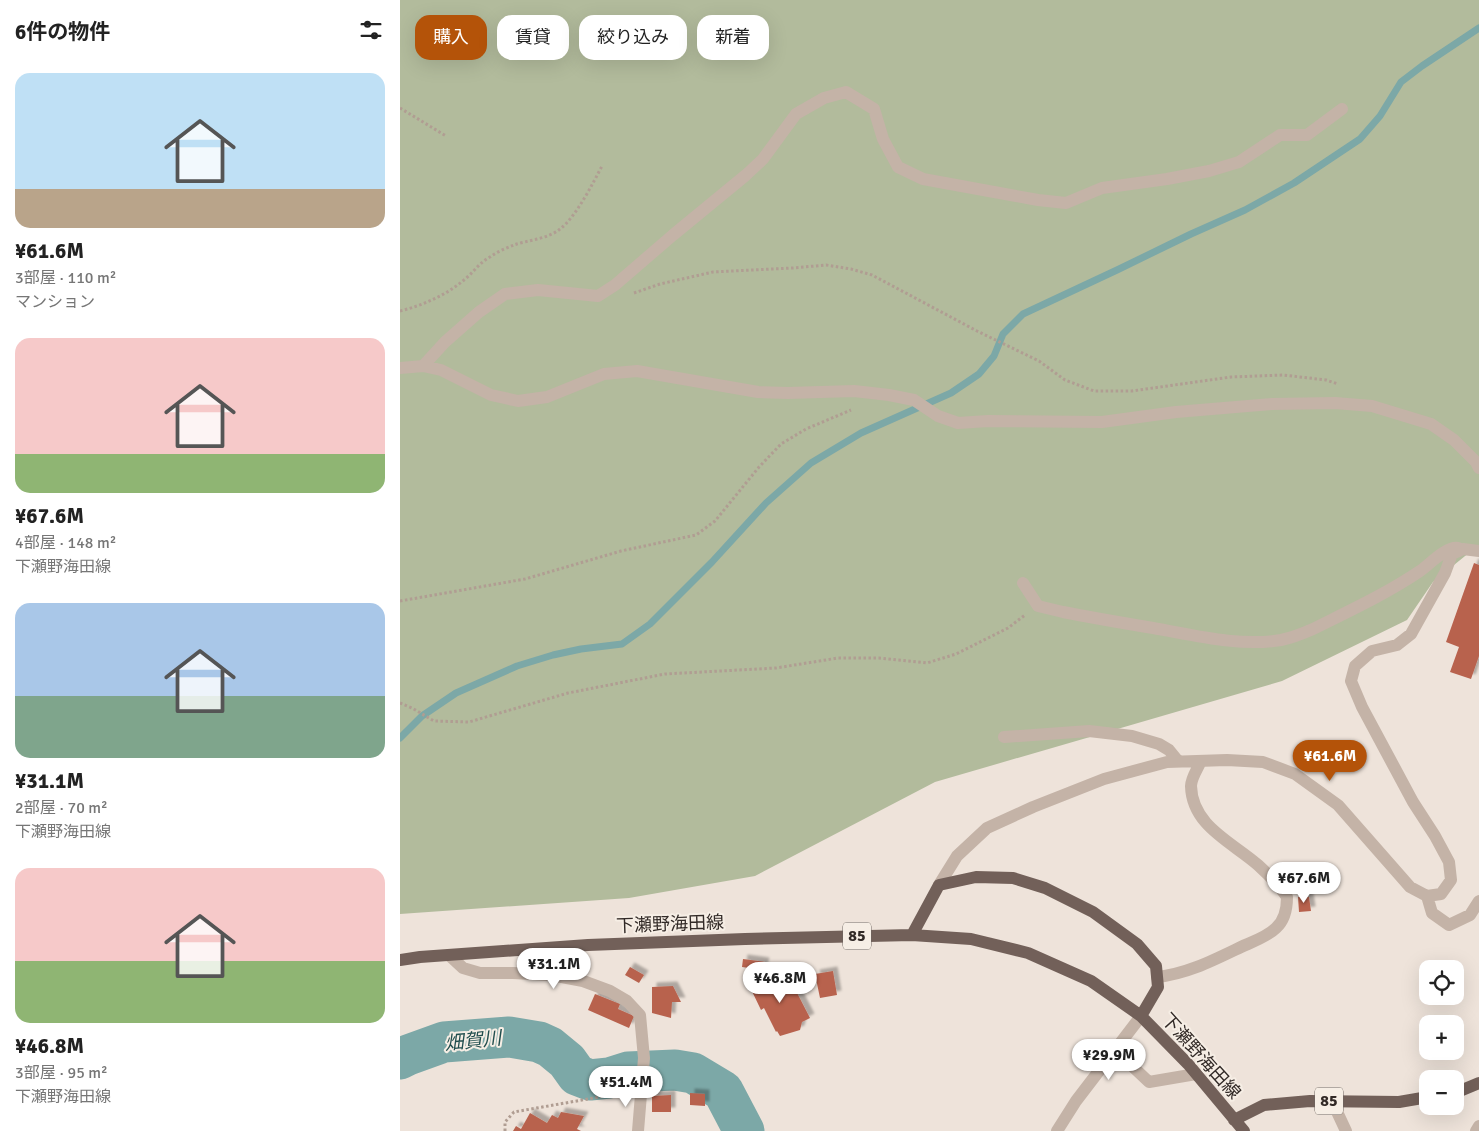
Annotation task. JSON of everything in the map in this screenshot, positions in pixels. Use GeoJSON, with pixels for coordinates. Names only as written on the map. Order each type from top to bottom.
{"type":"FeatureCollection","features":[{"type":"Feature","properties":{"kind":"main road"},"geometry":{"type":"LineString","coordinates":[[912,935],[939,885],[976,877],[1013,878],[1045,888],[1093,912],[1137,944],[1156,966],[1157,977]]}},
{"type":"Feature","properties":{"kind":"main road","name":"下瀬野海田線"},"geometry":{"type":"LineString","coordinates":[[400,960],[607,944],[745,938],[912,935],[971,939],[1028,953],[1090,981],[1141,1016],[1196,1074],[1244,1131]]}},
{"type":"Feature","properties":{"kind":"main road","name":"下瀬野海田線"},"geometry":{"type":"LineString","coordinates":[[1141,1016],[1158,987],[1157,977]]}},
{"type":"Feature","properties":{"kind":"main road"},"geometry":{"type":"LineString","coordinates":[[1464,1089],[1479,1083]]}},
{"type":"Feature","properties":{"kind":"main road","name":"下瀬野海田線"},"geometry":{"type":"LineString","coordinates":[[1234,1120],[1264,1105],[1310,1101],[1399,1102],[1419,1099]]}},
{"type":"Feature","properties":{"kind":"street"},"geometry":{"type":"LineString","coordinates":[[423,366],[445,342],[479,312],[505,294],[538,290],[598,296],[615,285],[763,159],[796,114],[824,98],[846,92],[874,109],[883,139],[898,167],[922,179],[1038,200],[1066,203],[1102,188],[1209,172],[1239,162],[1280,135],[1306,135],[1342,109]]}},
{"type":"Feature","properties":{"kind":"street"},"geometry":{"type":"LineString","coordinates":[[400,368],[423,366],[442,370],[491,395],[518,401],[547,397],[604,374],[638,371],[758,392],[854,391],[914,400],[938,416],[958,423],[988,421],[1102,422],[1176,412],[1272,404],[1335,403],[1372,406],[1431,424],[1454,440],[1476,462],[1479,468]]}},
{"type":"Feature","properties":{"kind":"street"},"geometry":{"type":"LineString","coordinates":[[1023,583],[1038,606],[1063,612],[1214,638],[1251,642],[1282,640],[1311,630],[1377,597],[1428,566],[1441,554],[1453,547],[1479,551]]}},
{"type":"Feature","properties":{"kind":"street"},"geometry":{"type":"LineString","coordinates":[[939,885],[957,856],[987,828],[1033,807],[1104,779],[1167,762],[1263,762],[1295,774],[1338,805],[1410,887],[1427,896],[1441,894],[1451,880],[1449,862],[1413,802],[1366,716],[1351,681],[1355,666],[1372,651],[1397,644],[1411,634],[1445,573],[1452,554],[1463,549]]}},
{"type":"Feature","properties":{"kind":"street"},"geometry":{"type":"LineString","coordinates":[[1004,737],[1089,731],[1132,736],[1159,744],[1169,750],[1178,762]]}},
{"type":"Feature","properties":{"kind":"street"},"geometry":{"type":"LineString","coordinates":[[1157,977],[1172,975],[1199,966],[1257,940],[1276,928],[1286,914],[1288,896],[1278,884],[1258,864],[1221,838],[1204,822],[1193,801],[1191,784],[1201,761]]}},
{"type":"Feature","properties":{"kind":"street"},"geometry":{"type":"LineString","coordinates":[[1427,896],[1432,913],[1449,925],[1470,915],[1479,901]]}},
{"type":"Feature","properties":{"kind":"street"},"geometry":{"type":"LineString","coordinates":[[449,955],[463,968],[480,973],[551,975],[583,981],[610,991],[627,1001],[640,1015],[644,1058],[638,1131]]}},
{"type":"Feature","properties":{"kind":"street"},"geometry":{"type":"LineString","coordinates":[[1056,1131],[1076,1101],[1141,1016]]}},
{"type":"Feature","properties":{"kind":"street"},"geometry":{"type":"LineString","coordinates":[[1115,1050],[1150,1082],[1196,1074]]}},
{"type":"Feature","properties":{"kind":"street"},"geometry":{"type":"LineString","coordinates":[[1332,1101],[1346,1131]]}},
{"type":"Feature","properties":{"kind":"street"},"geometry":{"type":"LineString","coordinates":[[1476,1131],[1479,1126]]}},
{"type":"Feature","properties":{"kind":"path"},"geometry":{"type":"LineString","coordinates":[[400,108],[446,136]]}},
{"type":"Feature","properties":{"kind":"path"},"geometry":{"type":"LineString","coordinates":[[400,311],[442,296],[464,280],[488,257],[514,245],[540,238],[560,229],[585,198],[602,166]]}},
{"type":"Feature","properties":{"kind":"path"},"geometry":{"type":"LineString","coordinates":[[632,294],[660,284],[713,272],[793,268],[826,264],[872,275],[1039,362],[1065,380],[1094,391],[1132,391],[1231,378],[1283,376],[1326,380],[1344,386]]}},
{"type":"Feature","properties":{"kind":"path"},"geometry":{"type":"LineString","coordinates":[[400,601],[525,579],[621,550],[696,535],[715,521],[759,467],[781,444],[806,429],[860,406],[876,394]]}},
{"type":"Feature","properties":{"kind":"path"},"geometry":{"type":"LineString","coordinates":[[400,703],[434,721],[468,722],[568,693],[665,674],[776,668],[838,658],[879,658],[927,663],[956,654],[1008,628],[1038,606]]}},
{"type":"Feature","properties":{"kind":"path"},"geometry":{"type":"LineString","coordinates":[[504,1131],[505,1122],[514,1112],[641,1090]]}},
{"type":"Feature","properties":{"kind":"green space"},"geometry":{"type":"Polygon","coordinates":[[[400,0],[1479,0],[1479,555],[1470,552],[1433,582],[1407,620],[1282,681],[935,782],[755,876],[629,898],[400,914],[400,0]]]}},
{"type":"Feature","properties":{"kind":"building"},"geometry":{"type":"Polygon","coordinates":[[[1474,563],[1479,565],[1479,656],[1471,679],[1450,672],[1459,647],[1446,642],[1474,563]]]}},
{"type":"Feature","properties":{"kind":"building"},"geometry":{"type":"Polygon","coordinates":[[[1298,897],[1309,897],[1311,911],[1299,912],[1298,897]]]}},
{"type":"Feature","properties":{"kind":"building"},"geometry":{"type":"Polygon","coordinates":[[[743,959],[765,962],[763,970],[742,967],[743,959]]]}},
{"type":"Feature","properties":{"kind":"building"},"geometry":{"type":"Polygon","coordinates":[[[630,967],[644,975],[639,983],[625,975],[630,967]]]}},
{"type":"Feature","properties":{"kind":"building"},"geometry":{"type":"Polygon","coordinates":[[[777,971],[788,993],[795,989],[810,1018],[802,1022],[800,1030],[780,1036],[764,1008],[761,1010],[749,985],[777,971]]]}},
{"type":"Feature","properties":{"kind":"building"},"geometry":{"type":"Polygon","coordinates":[[[833,971],[837,995],[820,998],[815,974],[833,971]]]}},
{"type":"Feature","properties":{"kind":"building"},"geometry":{"type":"Polygon","coordinates":[[[673,986],[681,1002],[672,1002],[671,1018],[652,1013],[652,987],[673,986]]]}},
{"type":"Feature","properties":{"kind":"building"},"geometry":{"type":"Polygon","coordinates":[[[595,994],[620,1004],[618,1009],[634,1016],[629,1028],[588,1010],[595,994]]]}},
{"type":"Feature","properties":{"kind":"building"},"geometry":{"type":"Polygon","coordinates":[[[690,1093],[705,1094],[705,1106],[690,1105],[690,1093]]]}},
{"type":"Feature","properties":{"kind":"building"},"geometry":{"type":"Polygon","coordinates":[[[671,1095],[671,1112],[652,1112],[652,1096],[671,1095]]]}},
{"type":"Feature","properties":{"kind":"building"},"geometry":{"type":"Polygon","coordinates":[[[561,1112],[584,1116],[577,1129],[581,1131],[513,1131],[516,1126],[521,1129],[530,1113],[547,1123],[552,1115],[558,1118],[561,1112]]]}},
{"type":"Feature","properties":{"kind":"waterway"},"geometry":{"type":"LineString","coordinates":[[400,738],[422,716],[456,693],[517,666],[581,649],[622,644],[650,624],[712,562],[766,503],[811,463],[861,433],[951,393],[979,374],[994,356],[1003,334],[1023,314],[1245,210],[1294,183],[1360,139],[1380,116],[1401,82],[1479,28]]}},
{"type":"Feature","properties":{"kind":"waterway","name":"畑賀川"},"geometry":{"type":"LineString","coordinates":[[400,1059],[444,1042],[509,1037],[539,1042],[550,1047],[567,1061],[577,1075],[590,1080],[609,1078],[628,1072],[675,1070],[693,1073],[723,1091],[744,1131]]}}]}
